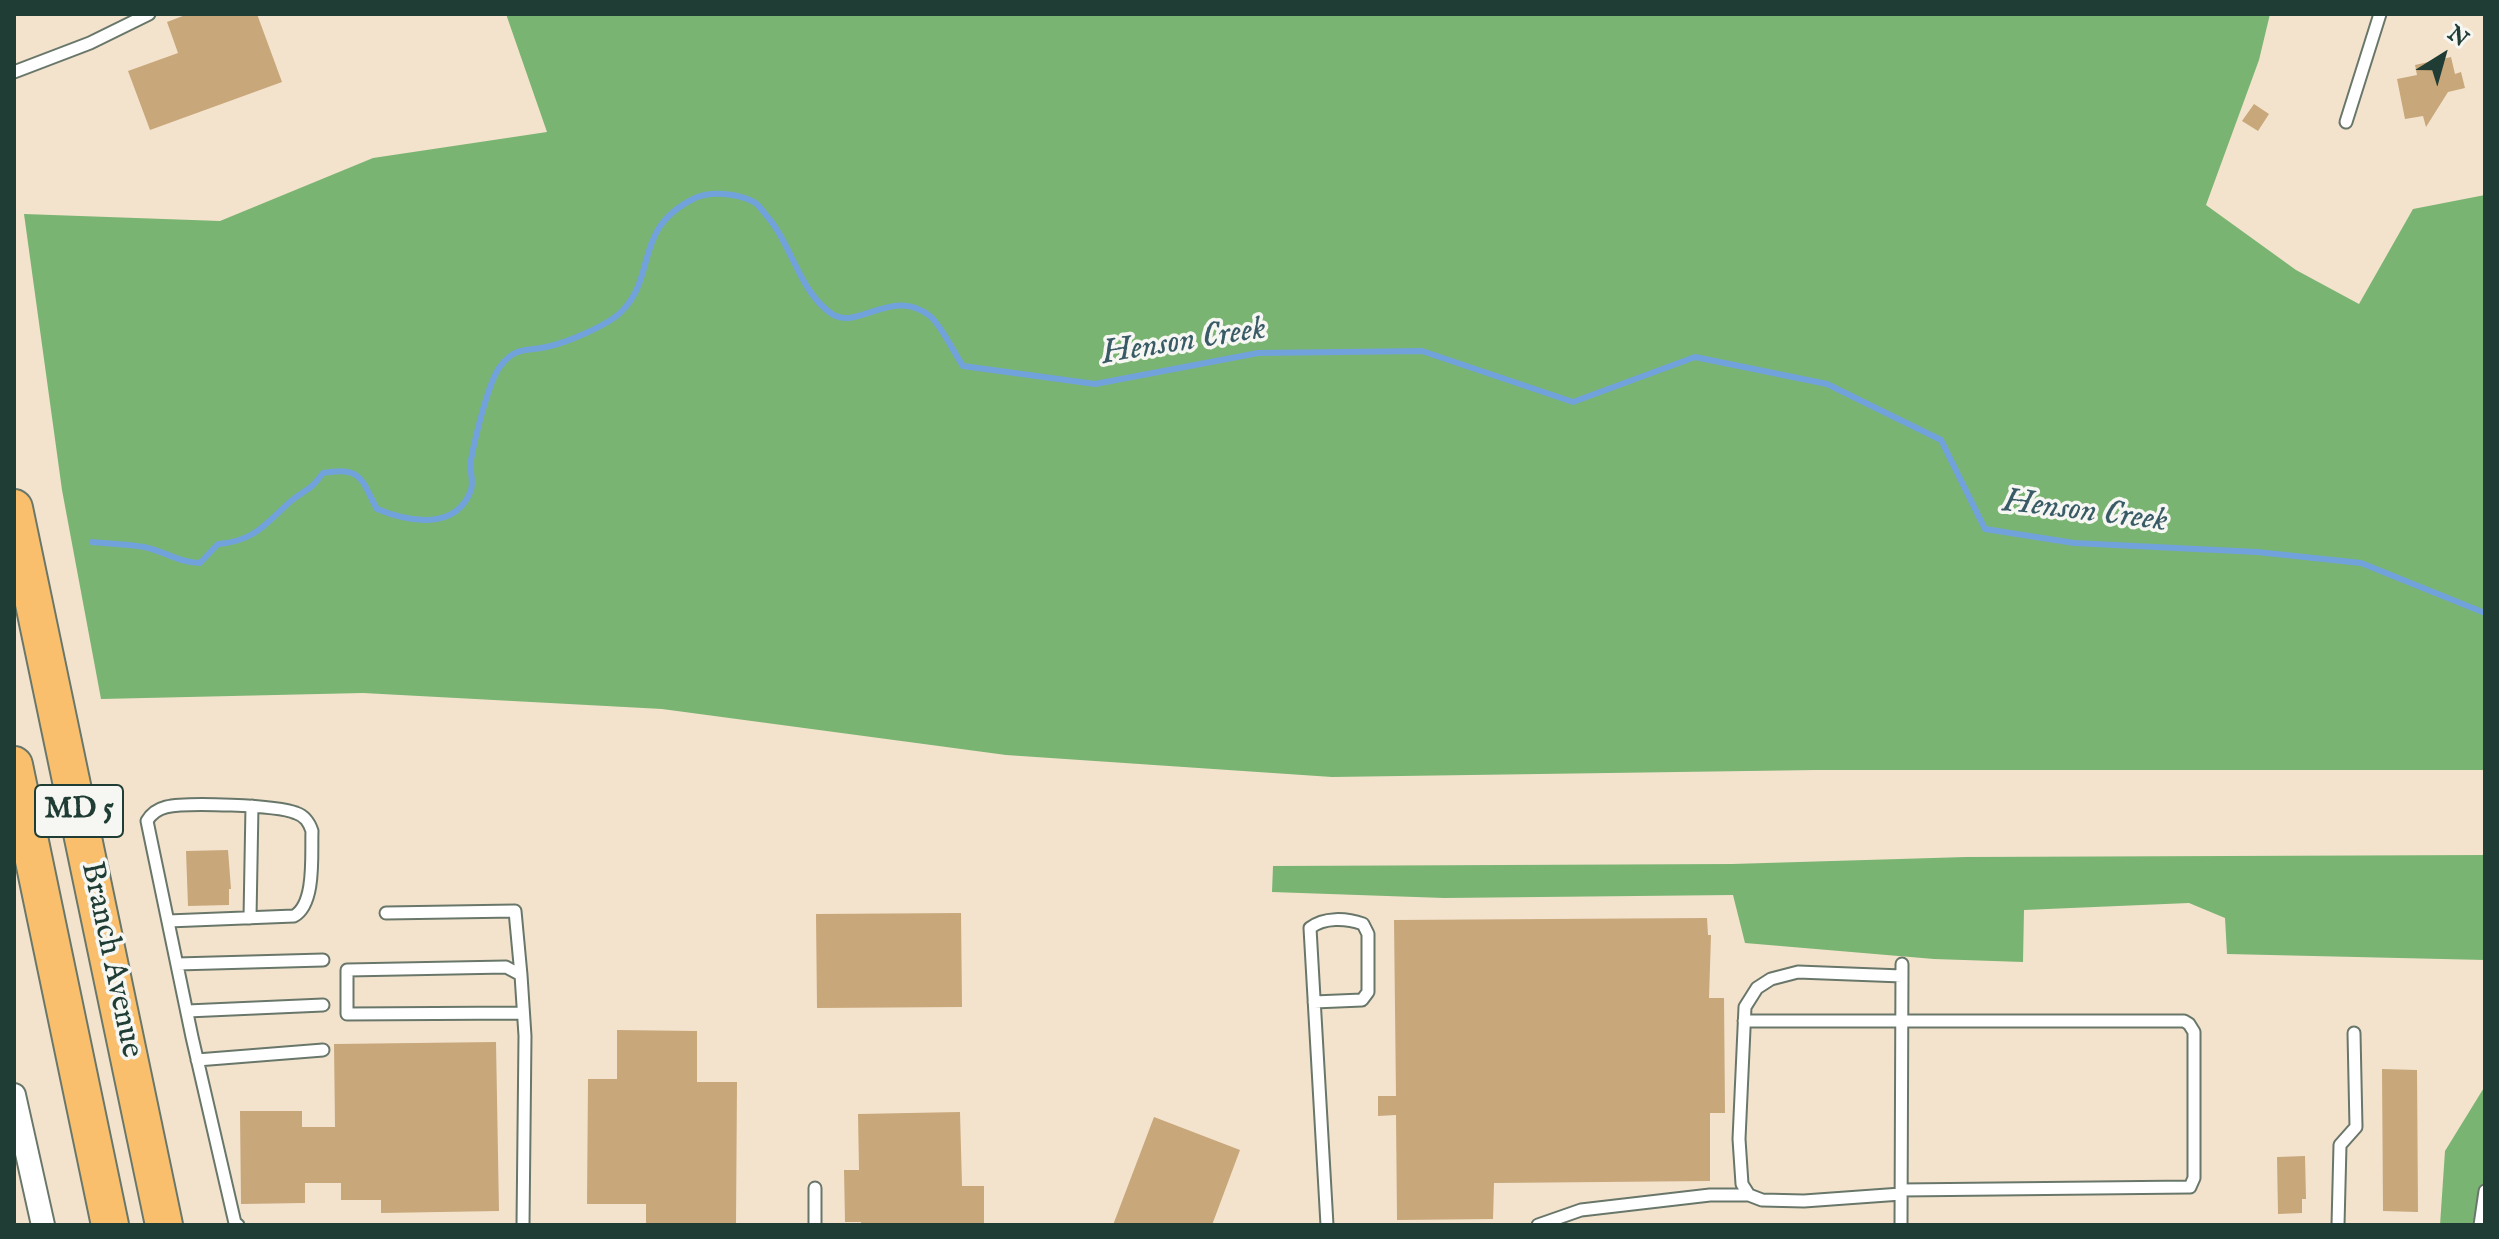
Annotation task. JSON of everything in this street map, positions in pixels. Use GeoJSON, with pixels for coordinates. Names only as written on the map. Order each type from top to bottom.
{"type":"FeatureCollection","features":[{"type":"Feature","properties":{"kind":"highway","name":"Branch Avenue"},"geometry":{"type":"LineString","coordinates":[[14,508],[164,1223]]}},
{"type":"Feature","properties":{"kind":"highway","name":"Branch Avenue"},"geometry":{"type":"LineString","coordinates":[[14,765],[110,1225]]}},
{"type":"Feature","properties":{"kind":"street"},"geometry":{"type":"LineString","coordinates":[[14,1095],[43,1225]]}},
{"type":"Feature","properties":{"kind":"lane"},"geometry":{"type":"LineString","coordinates":[[14,72],[90,43],[149,14]]}},
{"type":"Feature","properties":{"kind":"lane"},"geometry":{"type":"LineString","coordinates":[[2346,122],[2380,14]]}},
{"type":"Feature","properties":{"kind":"lane"},"geometry":{"type":"LineString","coordinates":[[250,918],[252,806]]}},
{"type":"Feature","properties":{"kind":"lane"},"geometry":{"type":"LineString","coordinates":[[168,921],[294,916],[304,911],[309,899],[312,831],[309,821],[297,813],[252,806],[166,807],[151,814],[147,821],[197,1060],[236,1224]]}},
{"type":"Feature","properties":{"kind":"lane"},"geometry":{"type":"LineString","coordinates":[[386,913],[515,911],[523,1013],[523,1225]]}},
{"type":"Feature","properties":{"kind":"lane"},"geometry":{"type":"LineString","coordinates":[[1314,1002],[1362,1000],[1368,992],[1368,934],[1363,924],[1351,920],[1319,921],[1310,928],[1314,1002],[1327,1225]]}},
{"type":"Feature","properties":{"kind":"lane"},"geometry":{"type":"LineString","coordinates":[[177,964],[323,960]]}},
{"type":"Feature","properties":{"kind":"lane"},"geometry":{"type":"LineString","coordinates":[[521,975],[506,967],[347,970],[347,1014],[523,1013]]}},
{"type":"Feature","properties":{"kind":"lane"},"geometry":{"type":"LineString","coordinates":[[1749,1195],[1742,1184],[1739,1139],[1745,1007],[1757,988],[1771,979],[1798,972],[1902,970],[1901,1225]]}},
{"type":"Feature","properties":{"kind":"lane"},"geometry":{"type":"LineString","coordinates":[[187,1011],[323,1005]]}},
{"type":"Feature","properties":{"kind":"lane"},"geometry":{"type":"LineString","coordinates":[[1538,1225],[1581,1210],[1710,1195],[1749,1195],[1762,1200],[1804,1201],[1901,1192],[2190,1187],[2194,1178],[2194,1032],[2184,1021],[1744,1021]]}},
{"type":"Feature","properties":{"kind":"lane"},"geometry":{"type":"LineString","coordinates":[[2338,1225],[2340,1145],[2356,1127],[2354,1033]]}},
{"type":"Feature","properties":{"kind":"lane"},"geometry":{"type":"LineString","coordinates":[[197,1060],[323,1050]]}},
{"type":"Feature","properties":{"kind":"lane"},"geometry":{"type":"LineString","coordinates":[[815,1188],[815,1225]]}},
{"type":"Feature","properties":{"kind":"lane"},"geometry":{"type":"LineString","coordinates":[[2480,1225],[2485,1191]]}},
{"type":"Feature","properties":{"kind":"green space"},"geometry":{"type":"Polygon","coordinates":[[[506,14],[2270,14],[2259,60],[2206,205],[2296,270],[2359,304],[2413,209],[2485,195],[2485,770],[1816,770],[1332,777],[1006,755],[662,709],[363,693],[101,699],[62,490],[24,214],[220,221],[373,158],[547,132],[506,14]]]}},
{"type":"Feature","properties":{"kind":"green space"},"geometry":{"type":"Polygon","coordinates":[[[2485,855],[2485,960],[2227,954],[2225,918],[2189,903],[2024,910],[2023,962],[1934,959],[1745,943],[1733,895],[1444,898],[1272,892],[1273,866],[1732,864],[1966,857],[2485,855]]]}},
{"type":"Feature","properties":{"kind":"green space"},"geometry":{"type":"Polygon","coordinates":[[[2485,1086],[2485,1225],[2440,1225],[2445,1151],[2485,1086]]]}},
{"type":"Feature","properties":{"kind":"building"},"geometry":{"type":"Polygon","coordinates":[[[188,14],[257,14],[282,82],[150,130],[128,71],[178,53],[167,22],[188,14]]]}},
{"type":"Feature","properties":{"kind":"building"},"geometry":{"type":"Polygon","coordinates":[[[2451,57],[2455,74],[2461,72],[2465,88],[2448,92],[2426,127],[2423,116],[2405,119],[2397,79],[2417,75],[2415,65],[2451,57]]]}},
{"type":"Feature","properties":{"kind":"building"},"geometry":{"type":"Polygon","coordinates":[[[2254,104],[2269,114],[2258,131],[2242,121],[2254,104]]]}},
{"type":"Feature","properties":{"kind":"building"},"geometry":{"type":"Polygon","coordinates":[[[228,850],[229,905],[188,906],[186,851],[228,850]]]}},
{"type":"Feature","properties":{"kind":"building"},"geometry":{"type":"Polygon","coordinates":[[[961,913],[962,1007],[817,1008],[816,914],[961,913]]]}},
{"type":"Feature","properties":{"kind":"building"},"geometry":{"type":"Polygon","coordinates":[[[1707,918],[1708,935],[1711,935],[1709,998],[1724,998],[1725,1113],[1710,1113],[1710,1181],[1494,1183],[1493,1219],[1397,1220],[1396,1115],[1378,1116],[1378,1096],[1396,1096],[1394,920],[1707,918]]]}},
{"type":"Feature","properties":{"kind":"building"},"geometry":{"type":"Polygon","coordinates":[[[617,1030],[697,1031],[697,1082],[737,1082],[736,1225],[646,1225],[646,1204],[587,1204],[588,1079],[617,1079],[617,1030]]]}},
{"type":"Feature","properties":{"kind":"building"},"geometry":{"type":"Polygon","coordinates":[[[496,1042],[499,1211],[381,1213],[381,1200],[341,1200],[341,1183],[305,1183],[305,1203],[241,1204],[240,1111],[302,1111],[302,1127],[335,1127],[334,1044],[496,1042]]]}},
{"type":"Feature","properties":{"kind":"building"},"geometry":{"type":"Polygon","coordinates":[[[2382,1069],[2417,1070],[2418,1212],[2383,1211],[2382,1069]]]}},
{"type":"Feature","properties":{"kind":"building"},"geometry":{"type":"Polygon","coordinates":[[[960,1112],[962,1186],[984,1186],[984,1225],[861,1225],[861,1222],[845,1222],[844,1170],[859,1170],[858,1114],[960,1112]]]}},
{"type":"Feature","properties":{"kind":"building"},"geometry":{"type":"Polygon","coordinates":[[[1154,1117],[1240,1150],[1212,1225],[1113,1225],[1154,1117]]]}},
{"type":"Feature","properties":{"kind":"building"},"geometry":{"type":"Polygon","coordinates":[[[2305,1156],[2306,1199],[2302,1199],[2302,1213],[2278,1214],[2277,1157],[2305,1156]]]}},
{"type":"Feature","properties":{"kind":"waterway","name":"Henson Creek"},"geometry":{"type":"LineString","coordinates":[[92,542],[144,547],[200,563],[218,544],[241,539],[259,530],[311,487],[323,473],[336,471],[359,478],[377,509],[390,514],[430,520],[454,512],[464,503],[471,490],[471,464],[479,425],[499,368],[510,356],[520,351],[575,338],[616,316],[633,297],[648,252],[662,224],[675,210],[695,198],[724,194],[747,199],[758,206],[783,240],[811,293],[832,314],[842,318],[903,305],[916,308],[934,320],[963,366],[1095,384],[1258,353],[1422,351],[1573,402],[1695,357],[1827,384],[1941,440],[1985,529],[2074,543],[2257,552],[2361,563],[2485,613]]}}]}
